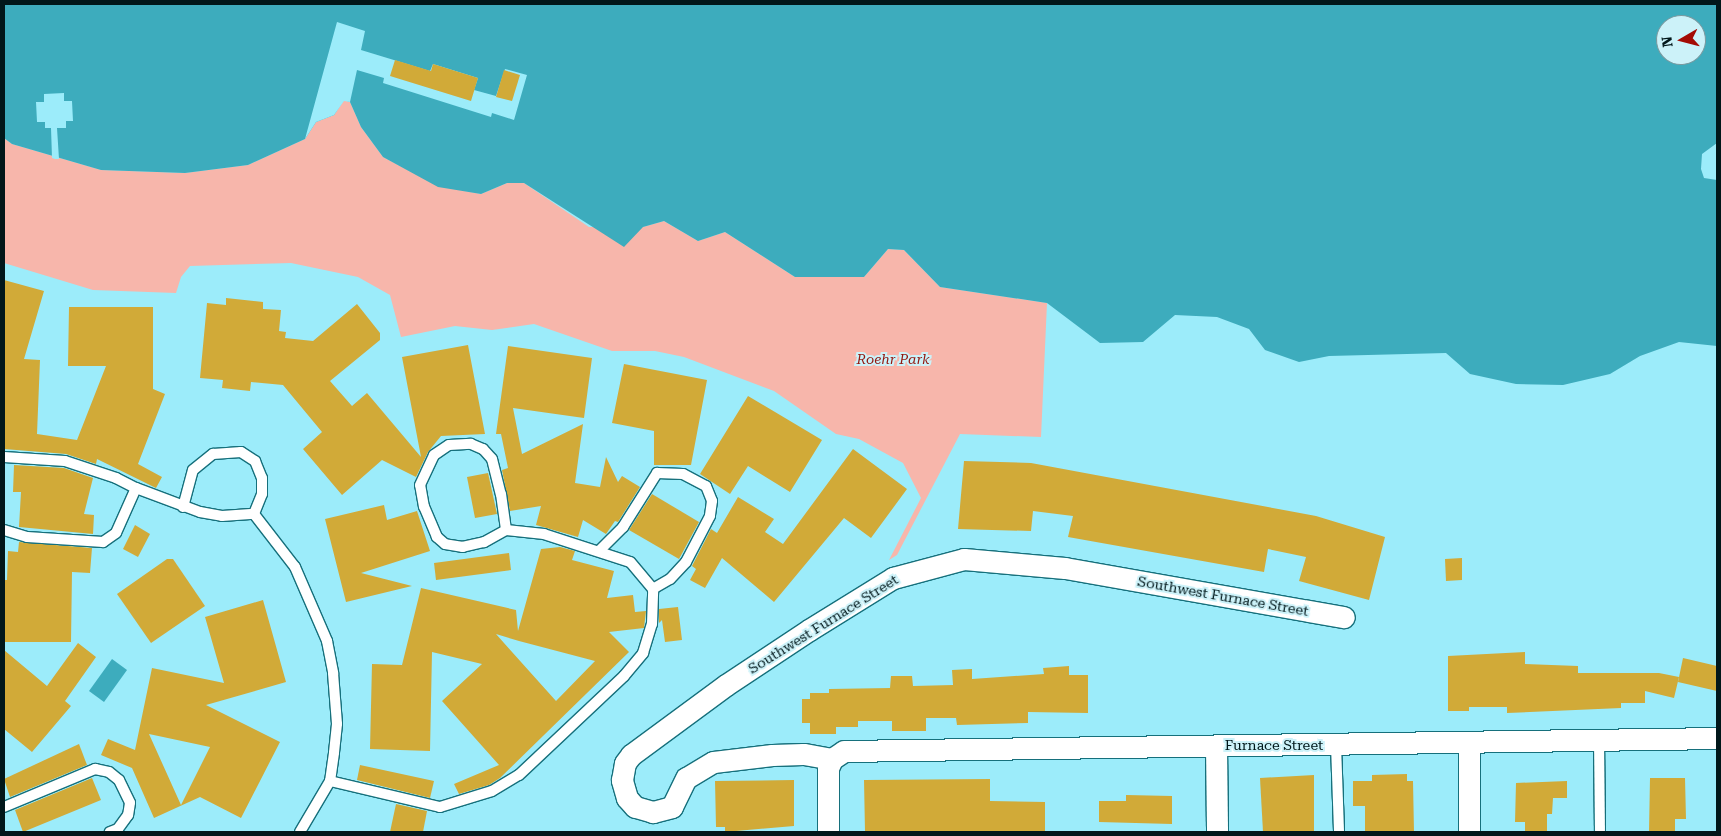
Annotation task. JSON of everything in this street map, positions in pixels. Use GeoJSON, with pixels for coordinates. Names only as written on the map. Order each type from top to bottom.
{"type":"FeatureCollection","features":[{"type":"Feature","properties":{"kind":"street","name":"Southwest Furnace Street"},"geometry":{"type":"LineString","coordinates":[[832,759],[803,754],[772,755],[713,762],[686,778],[672,807],[653,812],[635,806],[627,798],[622,780],[625,763],[631,755],[726,685],[809,630],[893,578],[964,559],[1065,568],[1344,617]]}},
{"type":"Feature","properties":{"kind":"street","name":"Furnace Street"},"geometry":{"type":"LineString","coordinates":[[832,759],[844,750],[861,749],[1469,744],[1599,738],[1717,738]]}},
{"type":"Feature","properties":{"kind":"street"},"geometry":{"type":"LineString","coordinates":[[1469,744],[1470,832]]}},
{"type":"Feature","properties":{"kind":"street"},"geometry":{"type":"LineString","coordinates":[[1216,746],[1216,832]]}},
{"type":"Feature","properties":{"kind":"street"},"geometry":{"type":"LineString","coordinates":[[828,832],[827,782],[832,759]]}},
{"type":"Feature","properties":{"kind":"lane"},"geometry":{"type":"LineString","coordinates":[[330,781],[440,807],[492,791],[519,775],[624,676],[644,653],[652,624],[653,589],[630,562],[600,550],[544,534],[506,530],[484,542],[463,547],[445,544],[437,537],[424,507],[420,485],[434,455],[449,445],[462,443],[483,449],[492,459],[506,530]]}},
{"type":"Feature","properties":{"kind":"lane"},"geometry":{"type":"LineString","coordinates":[[183,507],[192,470],[213,454],[241,452],[255,461],[262,478],[262,494],[254,514]]}},
{"type":"Feature","properties":{"kind":"lane"},"geometry":{"type":"LineString","coordinates":[[4,457],[65,461],[116,478],[183,507],[222,516],[254,514]]}},
{"type":"Feature","properties":{"kind":"lane"},"geometry":{"type":"LineString","coordinates":[[600,550],[623,527],[657,473],[683,474],[706,486],[712,501],[710,516],[686,562],[670,579],[653,589]]}},
{"type":"Feature","properties":{"kind":"lane"},"geometry":{"type":"LineString","coordinates":[[4,530],[27,537],[102,542],[116,533],[136,488]]}},
{"type":"Feature","properties":{"kind":"lane"},"geometry":{"type":"LineString","coordinates":[[254,514],[295,567],[327,641],[336,724],[330,781],[300,832]]}},
{"type":"Feature","properties":{"kind":"lane"},"geometry":{"type":"LineString","coordinates":[[1599,738],[1600,832]]}},
{"type":"Feature","properties":{"kind":"lane"},"geometry":{"type":"LineString","coordinates":[[1336,745],[1339,832]]}},
{"type":"Feature","properties":{"kind":"lane"},"geometry":{"type":"LineString","coordinates":[[4,807],[95,769],[109,772],[119,780],[130,803],[128,815],[118,829],[110,832]]}},
{"type":"Feature","properties":{"kind":"green space","name":"Roehr Park"},"geometry":{"type":"Polygon","coordinates":[[[344,100],[350,102],[361,127],[383,157],[438,186],[481,194],[507,183],[524,183],[589,227],[643,227],[664,221],[698,241],[725,232],[795,277],[864,277],[888,249],[904,250],[940,287],[1047,303],[1041,437],[960,434],[897,555],[889,560],[921,498],[903,463],[859,439],[836,434],[774,391],[684,357],[655,351],[612,351],[534,324],[492,330],[455,326],[401,337],[390,295],[358,277],[291,263],[190,266],[181,277],[176,293],[93,290],[4,263],[4,138],[12,144],[101,170],[185,173],[248,165],[305,139],[316,122],[334,115],[344,100]]]}},
{"type":"Feature","properties":{"kind":"water"},"geometry":{"type":"Polygon","coordinates":[[[4,4],[1717,4],[1717,143],[1702,154],[1701,169],[1704,178],[1717,180],[1717,346],[1679,342],[1640,356],[1610,374],[1563,385],[1516,384],[1470,374],[1446,353],[1329,356],[1299,362],[1265,350],[1249,329],[1217,317],[1175,315],[1143,342],[1100,343],[1047,303],[940,287],[904,250],[888,249],[864,277],[795,277],[725,232],[698,241],[664,221],[643,227],[624,247],[524,183],[507,183],[481,194],[438,187],[383,157],[361,127],[350,102],[344,100],[334,115],[316,122],[305,139],[248,165],[185,173],[101,170],[12,144],[4,138],[4,4]]]}},
{"type":"Feature","properties":{"kind":"water"},"geometry":{"type":"Polygon","coordinates":[[[112,659],[127,670],[104,702],[89,691],[112,659]]]}},
{"type":"Feature","properties":{"kind":"pier"},"geometry":{"type":"Polygon","coordinates":[[[337,22],[365,31],[361,50],[430,71],[433,64],[478,78],[474,90],[496,96],[505,69],[527,75],[514,120],[492,113],[491,117],[383,83],[384,78],[357,70],[350,102],[344,101],[334,115],[316,122],[305,139],[337,22]]]}},
{"type":"Feature","properties":{"kind":"pier"},"geometry":{"type":"Polygon","coordinates":[[[64,93],[64,101],[72,101],[73,121],[66,121],[66,128],[57,128],[59,159],[55,159],[52,158],[51,128],[45,128],[45,122],[37,122],[36,102],[44,102],[44,94],[64,93]]]}},
{"type":"Feature","properties":{"kind":"building"},"geometry":{"type":"Polygon","coordinates":[[[395,60],[431,71],[433,64],[478,78],[471,101],[390,76],[395,60]]]}},
{"type":"Feature","properties":{"kind":"building"},"geometry":{"type":"Polygon","coordinates":[[[504,70],[520,75],[512,101],[496,97],[504,70]]]}},
{"type":"Feature","properties":{"kind":"building"},"geometry":{"type":"Polygon","coordinates":[[[4,280],[44,291],[24,359],[40,360],[37,434],[77,440],[106,366],[68,366],[69,307],[153,307],[153,389],[165,394],[138,464],[162,477],[156,488],[97,459],[96,464],[66,454],[4,449],[4,280]]]}},
{"type":"Feature","properties":{"kind":"building"},"geometry":{"type":"Polygon","coordinates":[[[226,298],[263,302],[263,309],[281,310],[279,331],[286,332],[285,338],[313,341],[357,304],[380,333],[380,340],[330,381],[352,406],[367,393],[421,457],[402,357],[468,345],[485,434],[441,436],[428,452],[416,477],[382,460],[342,495],[303,449],[322,432],[283,385],[251,382],[250,391],[222,388],[223,380],[200,378],[207,303],[226,305],[226,298]]]}},
{"type":"Feature","properties":{"kind":"building"},"geometry":{"type":"Polygon","coordinates":[[[508,346],[592,358],[584,418],[513,408],[522,454],[583,424],[575,483],[600,487],[606,457],[618,482],[622,476],[640,487],[618,522],[615,521],[606,534],[583,520],[578,537],[536,525],[541,506],[510,511],[502,470],[508,468],[501,434],[496,434],[508,346]]]}},
{"type":"Feature","properties":{"kind":"building"},"geometry":{"type":"Polygon","coordinates":[[[624,364],[707,380],[691,465],[654,465],[654,431],[612,423],[624,364]]]}},
{"type":"Feature","properties":{"kind":"building"},"geometry":{"type":"Polygon","coordinates":[[[748,396],[822,440],[790,492],[748,466],[730,494],[700,474],[748,396]]]}},
{"type":"Feature","properties":{"kind":"building"},"geometry":{"type":"Polygon","coordinates":[[[853,449],[907,489],[871,538],[844,518],[774,602],[722,558],[705,588],[690,580],[696,569],[692,566],[711,529],[717,533],[738,497],[774,519],[765,532],[783,544],[853,449]]]}},
{"type":"Feature","properties":{"kind":"building"},"geometry":{"type":"Polygon","coordinates":[[[964,461],[1031,463],[1316,516],[1385,537],[1369,600],[1299,581],[1306,557],[1268,549],[1264,572],[1068,537],[1073,516],[1033,511],[1031,531],[958,529],[964,461]]]}},
{"type":"Feature","properties":{"kind":"building"},"geometry":{"type":"Polygon","coordinates":[[[14,465],[64,468],[93,478],[84,514],[94,515],[93,534],[19,527],[21,492],[13,492],[14,465]]]}},
{"type":"Feature","properties":{"kind":"building"},"geometry":{"type":"Polygon","coordinates":[[[488,473],[497,514],[475,518],[467,477],[488,473]]]}},
{"type":"Feature","properties":{"kind":"building"},"geometry":{"type":"Polygon","coordinates":[[[652,494],[699,522],[679,559],[629,530],[652,494]]]}},
{"type":"Feature","properties":{"kind":"building"},"geometry":{"type":"Polygon","coordinates":[[[384,505],[387,520],[417,511],[430,551],[361,573],[412,586],[346,602],[325,519],[384,505]]]}},
{"type":"Feature","properties":{"kind":"building"},"geometry":{"type":"Polygon","coordinates":[[[135,525],[150,534],[138,557],[123,549],[135,525]]]}},
{"type":"Feature","properties":{"kind":"building"},"geometry":{"type":"Polygon","coordinates":[[[19,542],[92,548],[90,573],[72,572],[71,642],[4,642],[4,580],[7,580],[8,551],[18,552],[19,542]]]}},
{"type":"Feature","properties":{"kind":"building"},"geometry":{"type":"Polygon","coordinates":[[[560,547],[575,551],[572,560],[614,571],[607,598],[633,595],[635,612],[646,611],[644,628],[609,632],[629,652],[500,778],[489,785],[459,794],[454,784],[499,765],[442,701],[482,664],[432,652],[430,751],[370,749],[372,664],[402,665],[421,588],[516,610],[518,631],[541,549],[560,547]],[[496,634],[556,701],[595,661],[496,634]]]}},
{"type":"Feature","properties":{"kind":"building"},"geometry":{"type":"Polygon","coordinates":[[[509,553],[511,570],[436,580],[434,563],[509,553]]]}},
{"type":"Feature","properties":{"kind":"building"},"geometry":{"type":"Polygon","coordinates":[[[1462,558],[1462,580],[1446,581],[1445,559],[1462,558]]]}},
{"type":"Feature","properties":{"kind":"building"},"geometry":{"type":"Polygon","coordinates":[[[167,559],[173,559],[205,606],[151,643],[117,594],[167,559]]]}},
{"type":"Feature","properties":{"kind":"building"},"geometry":{"type":"Polygon","coordinates":[[[263,600],[286,682],[206,705],[280,742],[241,818],[200,797],[154,818],[132,768],[101,755],[108,739],[135,750],[152,668],[224,683],[205,617],[263,600]],[[149,734],[181,805],[210,747],[149,734]]]}},
{"type":"Feature","properties":{"kind":"building"},"geometry":{"type":"Polygon","coordinates":[[[678,607],[682,640],[665,642],[662,620],[659,623],[659,609],[678,607]]]}},
{"type":"Feature","properties":{"kind":"building"},"geometry":{"type":"Polygon","coordinates":[[[78,643],[96,657],[65,701],[71,706],[32,752],[4,729],[4,650],[47,686],[78,643]]]}},
{"type":"Feature","properties":{"kind":"building"},"geometry":{"type":"Polygon","coordinates":[[[1525,652],[1525,664],[1578,666],[1578,673],[1659,673],[1679,677],[1674,698],[1645,691],[1645,703],[1621,703],[1621,708],[1507,713],[1507,707],[1469,707],[1469,711],[1448,711],[1448,656],[1525,652]]]}},
{"type":"Feature","properties":{"kind":"building"},"geometry":{"type":"Polygon","coordinates":[[[1683,658],[1717,666],[1717,691],[1678,682],[1683,658]]]}},
{"type":"Feature","properties":{"kind":"building"},"geometry":{"type":"Polygon","coordinates":[[[1069,666],[1069,675],[1088,675],[1088,713],[1028,712],[1028,723],[957,725],[956,718],[926,718],[926,731],[892,731],[892,721],[858,721],[858,727],[836,727],[836,734],[810,734],[810,723],[802,723],[802,699],[810,699],[810,693],[829,693],[829,689],[890,688],[891,676],[912,676],[913,686],[953,685],[952,670],[972,669],[972,679],[1044,674],[1043,668],[1069,666]]]}},
{"type":"Feature","properties":{"kind":"building"},"geometry":{"type":"Polygon","coordinates":[[[79,744],[87,765],[10,797],[4,779],[79,744]]]}},
{"type":"Feature","properties":{"kind":"building"},"geometry":{"type":"Polygon","coordinates":[[[360,765],[434,781],[430,798],[357,780],[360,765]]]}},
{"type":"Feature","properties":{"kind":"building"},"geometry":{"type":"Polygon","coordinates":[[[1407,774],[1407,781],[1413,781],[1414,832],[1365,832],[1365,806],[1353,806],[1353,781],[1372,781],[1372,775],[1407,774]]]}},
{"type":"Feature","properties":{"kind":"building"},"geometry":{"type":"Polygon","coordinates":[[[1314,775],[1314,832],[1263,832],[1260,778],[1314,775]]]}},
{"type":"Feature","properties":{"kind":"building"},"geometry":{"type":"Polygon","coordinates":[[[92,778],[101,800],[23,832],[15,810],[92,778]]]}},
{"type":"Feature","properties":{"kind":"building"},"geometry":{"type":"Polygon","coordinates":[[[1650,778],[1685,778],[1686,819],[1675,819],[1675,832],[1649,832],[1650,778]]]}},
{"type":"Feature","properties":{"kind":"building"},"geometry":{"type":"Polygon","coordinates":[[[990,779],[990,801],[1045,802],[1045,832],[865,832],[864,780],[990,779]]]}},
{"type":"Feature","properties":{"kind":"building"},"geometry":{"type":"Polygon","coordinates":[[[794,780],[794,826],[725,832],[725,827],[716,827],[715,781],[794,780]]]}},
{"type":"Feature","properties":{"kind":"building"},"geometry":{"type":"Polygon","coordinates":[[[1567,781],[1567,798],[1553,798],[1552,814],[1547,814],[1547,832],[1525,832],[1525,822],[1515,822],[1516,783],[1567,781]]]}},
{"type":"Feature","properties":{"kind":"building"},"geometry":{"type":"Polygon","coordinates":[[[1126,795],[1172,796],[1172,824],[1099,822],[1099,801],[1126,801],[1126,795]]]}},
{"type":"Feature","properties":{"kind":"building"},"geometry":{"type":"Polygon","coordinates":[[[396,804],[427,811],[423,832],[390,832],[396,804]]]}}]}
